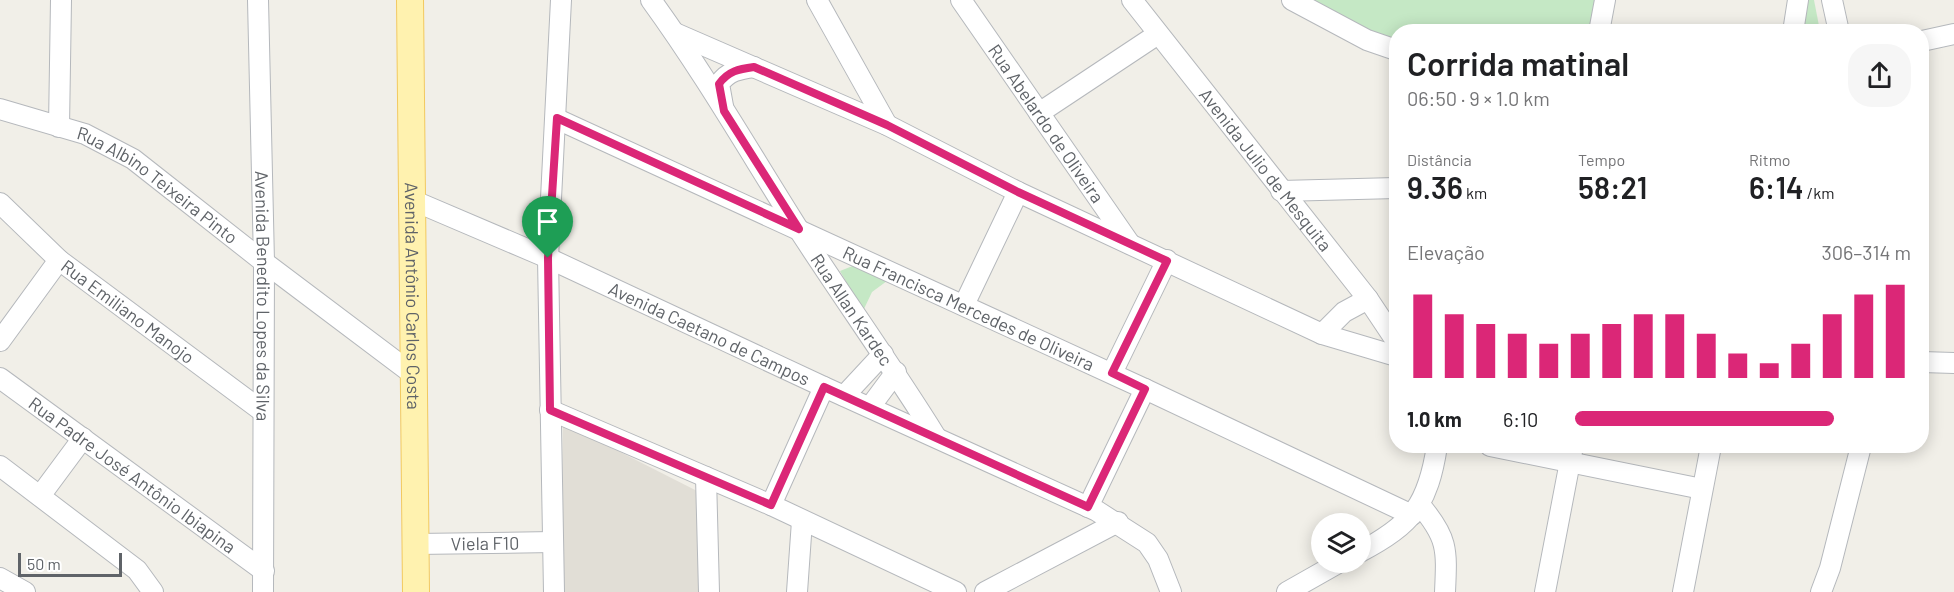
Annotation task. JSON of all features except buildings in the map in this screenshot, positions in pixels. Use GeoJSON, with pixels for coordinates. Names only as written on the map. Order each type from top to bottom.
{"type":"FeatureCollection","features":[{"type":"Feature","properties":{"kind":"main road","name":"Avenida Antônio Carlos Costa"},"geometry":{"type":"LineString","coordinates":[[410,0],[416,592]]}},
{"type":"Feature","properties":{"kind":"street"},"geometry":{"type":"LineString","coordinates":[[59,127],[61,0]]}},
{"type":"Feature","properties":{"kind":"street","name":"Avenida Benedito Lopes da Silva"},"geometry":{"type":"LineString","coordinates":[[258,0],[264,262],[263,592]]}},
{"type":"Feature","properties":{"kind":"street"},"geometry":{"type":"LineString","coordinates":[[554,592],[548,258],[557,118],[561,0]]}},
{"type":"Feature","properties":{"kind":"street","name":"Rua Allan Kardec"},"geometry":{"type":"LineString","coordinates":[[651,0],[675,33],[799,229],[896,372],[936,437]]}},
{"type":"Feature","properties":{"kind":"street"},"geometry":{"type":"LineString","coordinates":[[818,0],[887,125]]}},
{"type":"Feature","properties":{"kind":"street","name":"Rua Abelardo de Oliveira"},"geometry":{"type":"LineString","coordinates":[[960,0],[1132,247]]}},
{"type":"Feature","properties":{"kind":"street","name":"Avenida Julio de Mesquita"},"geometry":{"type":"LineString","coordinates":[[1132,0],[1368,299],[1389,330]]}},
{"type":"Feature","properties":{"kind":"street"},"geometry":{"type":"LineString","coordinates":[[1292,0],[1367,40],[1389,48]]}},
{"type":"Feature","properties":{"kind":"street"},"geometry":{"type":"LineString","coordinates":[[1600,24],[1605,0]]}},
{"type":"Feature","properties":{"kind":"street"},"geometry":{"type":"LineString","coordinates":[[1794,24],[1798,0]]}},
{"type":"Feature","properties":{"kind":"street"},"geometry":{"type":"LineString","coordinates":[[1832,0],[1837,24]]}},
{"type":"Feature","properties":{"kind":"street"},"geometry":{"type":"LineString","coordinates":[[675,33],[887,125],[1132,247],[1167,261],[1322,334],[1389,354]]}},
{"type":"Feature","properties":{"kind":"street"},"geometry":{"type":"LineString","coordinates":[[1039,113],[1158,34]]}},
{"type":"Feature","properties":{"kind":"street"},"geometry":{"type":"LineString","coordinates":[[1929,39],[1954,34]]}},
{"type":"Feature","properties":{"kind":"street"},"geometry":{"type":"LineString","coordinates":[[724,111],[719,84],[724,76],[736,70],[754,67]]}},
{"type":"Feature","properties":{"kind":"street","name":"Rua Albino Teixeira Pinto"},"geometry":{"type":"LineString","coordinates":[[0,109],[85,134],[133,159],[264,262],[414,375]]}},
{"type":"Feature","properties":{"kind":"street","name":"Rua Francisca Mercedes de Oliveira"},"geometry":{"type":"LineString","coordinates":[[557,118],[1145,389],[1416,510]]}},
{"type":"Feature","properties":{"kind":"street"},"geometry":{"type":"LineString","coordinates":[[1281,191],[1389,188]]}},
{"type":"Feature","properties":{"kind":"street"},"geometry":{"type":"LineString","coordinates":[[964,305],[1018,192]]}},
{"type":"Feature","properties":{"kind":"street","name":"Avenida Caetano de Campos"},"geometry":{"type":"LineString","coordinates":[[412,200],[548,258],[1118,522],[1147,543],[1158,559],[1171,592]]}},
{"type":"Feature","properties":{"kind":"street","name":"Rua Emiliano Manojo"},"geometry":{"type":"LineString","coordinates":[[0,203],[59,260],[262,411]]}},
{"type":"Feature","properties":{"kind":"street"},"geometry":{"type":"LineString","coordinates":[[0,341],[59,260]]}},
{"type":"Feature","properties":{"kind":"street"},"geometry":{"type":"LineString","coordinates":[[1112,373],[1167,261]]}},
{"type":"Feature","properties":{"kind":"street"},"geometry":{"type":"LineString","coordinates":[[1322,334],[1344,312],[1368,299]]}},
{"type":"Feature","properties":{"kind":"street"},"geometry":{"type":"LineString","coordinates":[[844,396],[883,354]]}},
{"type":"Feature","properties":{"kind":"street"},"geometry":{"type":"LineString","coordinates":[[1929,363],[1954,363]]}},
{"type":"Feature","properties":{"kind":"street"},"geometry":{"type":"LineString","coordinates":[[870,407],[896,372]]}},
{"type":"Feature","properties":{"kind":"street","name":"Rua Padre José Antônio Ibiapina"},"geometry":{"type":"LineString","coordinates":[[0,378],[264,570]]}},
{"type":"Feature","properties":{"kind":"street"},"geometry":{"type":"LineString","coordinates":[[771,505],[824,387]]}},
{"type":"Feature","properties":{"kind":"street"},"geometry":{"type":"LineString","coordinates":[[1088,507],[1145,389]]}},
{"type":"Feature","properties":{"kind":"street"},"geometry":{"type":"LineString","coordinates":[[550,410],[771,505],[956,592]]}},
{"type":"Feature","properties":{"kind":"street"},"geometry":{"type":"LineString","coordinates":[[40,496],[83,438]]}},
{"type":"Feature","properties":{"kind":"street"},"geometry":{"type":"LineString","coordinates":[[1371,545],[1404,525],[1416,510],[1432,477],[1436,453]]}},
{"type":"Feature","properties":{"kind":"street"},"geometry":{"type":"LineString","coordinates":[[1683,592],[1710,453]]}},
{"type":"Feature","properties":{"kind":"street"},"geometry":{"type":"LineString","coordinates":[[1821,592],[1830,568],[1859,453]]}},
{"type":"Feature","properties":{"kind":"street"},"geometry":{"type":"LineString","coordinates":[[1545,592],[1571,454],[1702,489]]}},
{"type":"Feature","properties":{"kind":"street"},"geometry":{"type":"LineString","coordinates":[[0,466],[136,570],[153,592]]}},
{"type":"Feature","properties":{"kind":"street"},"geometry":{"type":"LineString","coordinates":[[706,477],[709,592]]}},
{"type":"Feature","properties":{"kind":"street"},"geometry":{"type":"LineString","coordinates":[[1416,510],[1439,528],[1443,538],[1447,557],[1445,592]]}},
{"type":"Feature","properties":{"kind":"street"},"geometry":{"type":"LineString","coordinates":[[797,592],[802,521]]}},
{"type":"Feature","properties":{"kind":"street"},"geometry":{"type":"LineString","coordinates":[[985,592],[1118,522]]}},
{"type":"Feature","properties":{"kind":"street","name":"Viela F10"},"geometry":{"type":"LineString","coordinates":[[416,544],[553,542]]}},
{"type":"Feature","properties":{"kind":"street"},"geometry":{"type":"LineString","coordinates":[[1287,592],[1321,573]]}},
{"type":"Feature","properties":{"kind":"street"},"geometry":{"type":"LineString","coordinates":[[0,578],[25,592]]}},
{"type":"Feature","properties":{"kind":"shaded area"},"geometry":{"type":"Polygon","coordinates":[[[563,423],[701,493],[699,592],[562,592],[563,423]]]}},
{"type":"Feature","properties":{"kind":"green space"},"geometry":{"type":"Polygon","coordinates":[[[1313,0],[1598,0],[1594,24],[1389,24],[1389,40],[1313,0]]]}},
{"type":"Feature","properties":{"kind":"green space"},"geometry":{"type":"Polygon","coordinates":[[[1808,0],[1814,0],[1819,24],[1804,24],[1808,0]]]}},
{"type":"Feature","properties":{"kind":"green space"},"geometry":{"type":"Polygon","coordinates":[[[855,265],[891,278],[872,292],[863,311],[840,271],[855,265]]]}},
{"type":"Feature","properties":{"kind":"route"},"geometry":{"type":"LineString","coordinates":[[754,67],[887,125],[1018,192],[1132,247],[1167,261],[1112,373],[1145,389],[1088,507],[824,387],[771,505],[550,410],[548,258],[557,118],[799,229],[724,111],[719,84],[724,76],[736,70],[754,67]]}}]}
